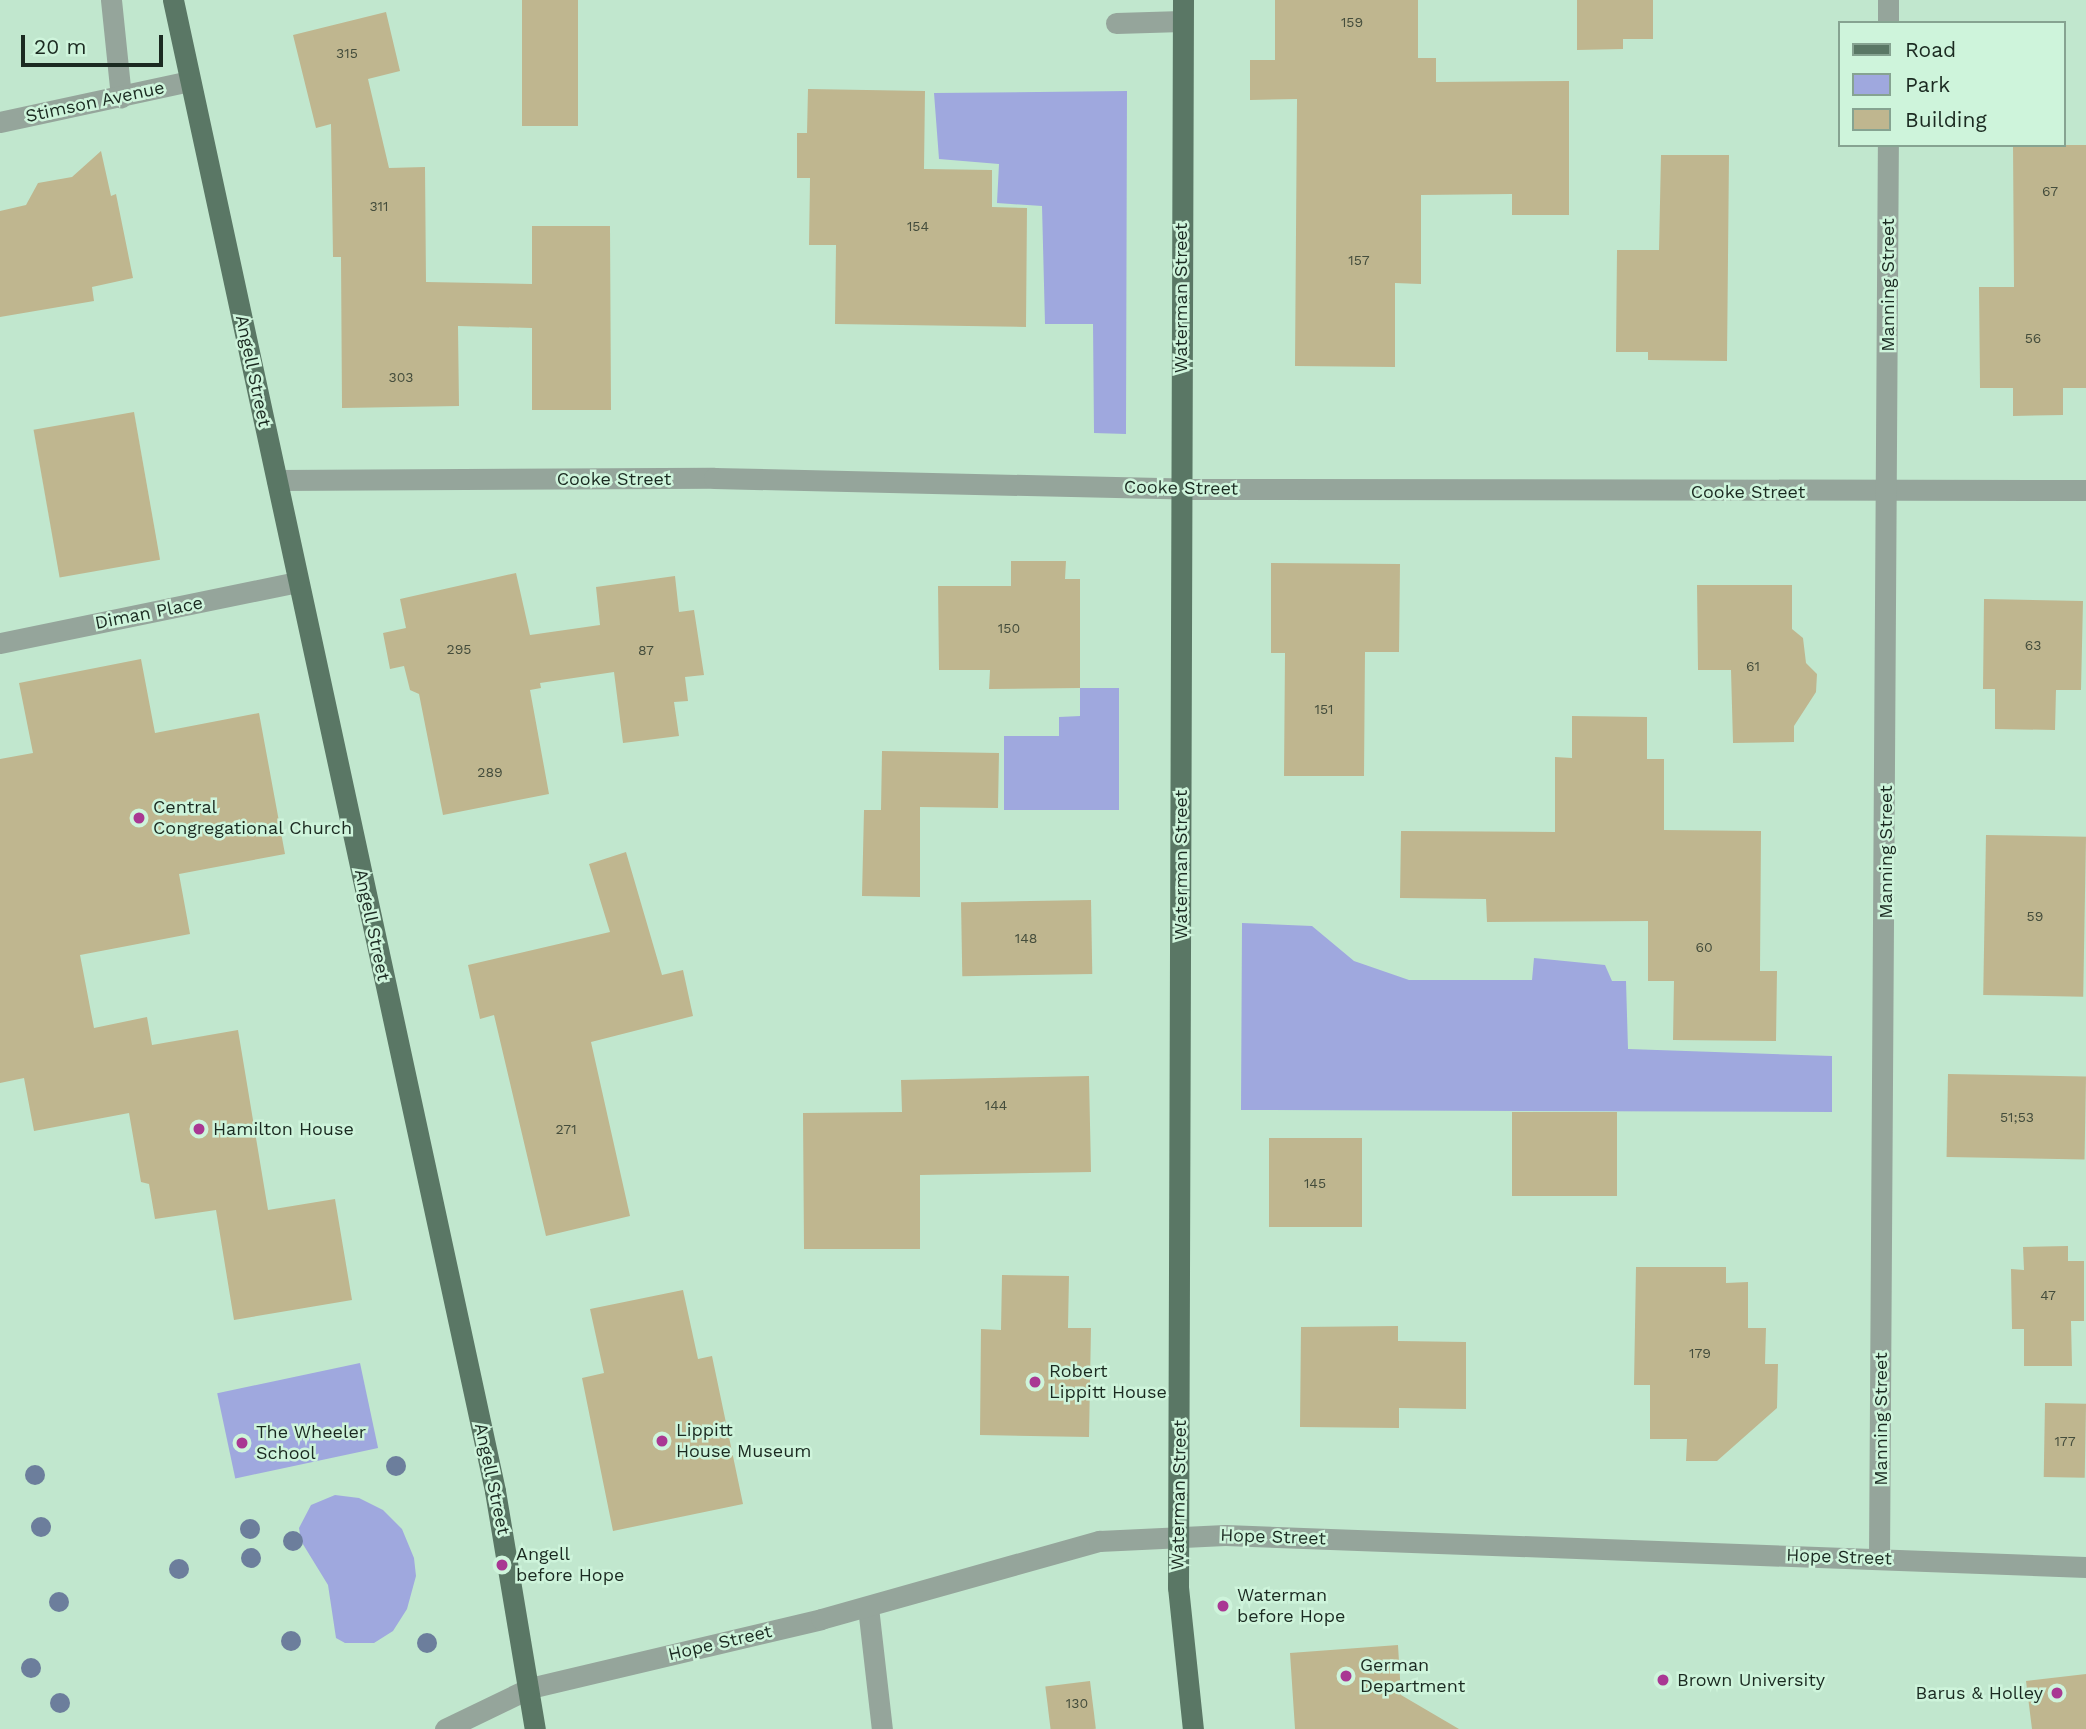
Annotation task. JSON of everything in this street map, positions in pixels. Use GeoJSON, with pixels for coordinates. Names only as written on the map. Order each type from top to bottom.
{"type":"FeatureCollection","features":[{"type":"Feature","properties":{"kind":"main road","name":"Angell Street"},"geometry":{"type":"LineString","coordinates":[[173,0],[497,1504],[535,1729]]}},
{"type":"Feature","properties":{"kind":"main road","name":"Waterman Street"},"geometry":{"type":"LineString","coordinates":[[1183,0],[1178,1587],[1193,1729]]}},
{"type":"Feature","properties":{"kind":"street"},"geometry":{"type":"LineString","coordinates":[[111,0],[121,97]]}},
{"type":"Feature","properties":{"kind":"street"},"geometry":{"type":"LineString","coordinates":[[1888,0],[1888,21]]}},
{"type":"Feature","properties":{"kind":"street"},"geometry":{"type":"LineString","coordinates":[[1116,23],[1182,22]]}},
{"type":"Feature","properties":{"kind":"street","name":"Stimson Avenue"},"geometry":{"type":"LineString","coordinates":[[0,122],[190,81]]}},
{"type":"Feature","properties":{"kind":"street","name":"Manning Street"},"geometry":{"type":"LineString","coordinates":[[1879,1559],[1888,492],[1888,147]]}},
{"type":"Feature","properties":{"kind":"street","name":"Cooke Street"},"geometry":{"type":"LineString","coordinates":[[276,480],[714,478],[1182,489],[1888,492],[2086,490]]}},
{"type":"Feature","properties":{"kind":"street","name":"Diman Place"},"geometry":{"type":"LineString","coordinates":[[0,643],[298,582]]}},
{"type":"Feature","properties":{"kind":"street","name":"Hope Street"},"geometry":{"type":"LineString","coordinates":[[445,1729],[530,1688],[868,1607],[1099,1541],[1179,1535],[2086,1567]]}},
{"type":"Feature","properties":{"kind":"street"},"geometry":{"type":"LineString","coordinates":[[868,1607],[882,1729]]}},
{"type":"Feature","properties":{"kind":"green space"},"geometry":{"type":"Polygon","coordinates":[[[1127,91],[1126,434],[1094,433],[1093,324],[1045,324],[1042,206],[997,203],[999,164],[939,159],[934,93],[1127,91]]]}},
{"type":"Feature","properties":{"kind":"green space"},"geometry":{"type":"Polygon","coordinates":[[[1080,688],[1119,688],[1119,810],[1004,810],[1004,736],[1059,736],[1059,717],[1080,716],[1080,688]]]}},
{"type":"Feature","properties":{"kind":"green space"},"geometry":{"type":"Polygon","coordinates":[[[1242,923],[1312,926],[1354,961],[1409,980],[1532,980],[1534,958],[1605,965],[1612,981],[1626,981],[1628,1049],[1832,1056],[1832,1112],[1241,1110],[1242,923]]]}},
{"type":"Feature","properties":{"kind":"green space"},"geometry":{"type":"Polygon","coordinates":[[[360,1363],[378,1448],[235,1478],[217,1393],[360,1363]]]}},
{"type":"Feature","properties":{"kind":"green space"},"geometry":{"type":"Polygon","coordinates":[[[335,1495],[359,1498],[383,1510],[402,1529],[414,1558],[416,1576],[407,1609],[393,1631],[374,1643],[345,1643],[336,1638],[328,1585],[301,1541],[299,1528],[311,1505],[335,1495]]]}},
{"type":"Feature","properties":{"kind":"building"},"geometry":{"type":"Polygon","coordinates":[[[522,0],[578,0],[578,126],[522,126],[522,0]]]}},
{"type":"Feature","properties":{"kind":"building"},"geometry":{"type":"Polygon","coordinates":[[[1275,0],[1418,0],[1418,58],[1436,58],[1436,82],[1569,81],[1569,215],[1512,215],[1512,194],[1421,195],[1421,284],[1395,283],[1395,367],[1295,366],[1297,99],[1250,100],[1250,60],[1275,60],[1275,0]]]}},
{"type":"Feature","properties":{"kind":"building"},"geometry":{"type":"Polygon","coordinates":[[[1577,0],[1653,0],[1653,39],[1623,39],[1623,49],[1577,50],[1577,0]]]}},
{"type":"Feature","properties":{"kind":"building"},"geometry":{"type":"Polygon","coordinates":[[[386,12],[400,71],[368,79],[389,168],[425,167],[426,282],[532,284],[532,226],[610,226],[611,410],[532,410],[532,328],[458,326],[459,406],[342,408],[341,257],[333,257],[331,124],[316,128],[293,35],[386,12]]]}},
{"type":"Feature","properties":{"kind":"building"},"geometry":{"type":"Polygon","coordinates":[[[808,89],[925,91],[924,169],[992,170],[992,207],[1027,208],[1026,327],[835,324],[836,245],[809,245],[810,178],[797,178],[797,133],[807,133],[808,89]]]}},
{"type":"Feature","properties":{"kind":"building"},"geometry":{"type":"Polygon","coordinates":[[[2086,145],[2086,388],[2063,388],[2063,415],[2013,416],[2013,388],[1980,388],[1979,287],[2014,287],[2013,147],[2086,145]]]}},
{"type":"Feature","properties":{"kind":"building"},"geometry":{"type":"Polygon","coordinates":[[[101,151],[111,196],[116,194],[133,278],[92,287],[94,301],[0,317],[0,211],[26,205],[38,183],[72,177],[101,151]]]}},
{"type":"Feature","properties":{"kind":"building"},"geometry":{"type":"Polygon","coordinates":[[[1661,155],[1729,155],[1727,361],[1648,360],[1648,352],[1616,352],[1617,250],[1659,250],[1661,155]]]}},
{"type":"Feature","properties":{"kind":"building"},"geometry":{"type":"Polygon","coordinates":[[[134,412],[160,560],[60,577],[34,430],[134,412]]]}},
{"type":"Feature","properties":{"kind":"building"},"geometry":{"type":"Polygon","coordinates":[[[1011,561],[1066,561],[1065,579],[1080,579],[1080,688],[989,689],[990,670],[939,670],[938,586],[1011,586],[1011,561]]]}},
{"type":"Feature","properties":{"kind":"building"},"geometry":{"type":"Polygon","coordinates":[[[1271,563],[1400,564],[1399,652],[1365,652],[1364,776],[1284,776],[1285,653],[1271,653],[1271,563]]]}},
{"type":"Feature","properties":{"kind":"building"},"geometry":{"type":"Polygon","coordinates":[[[516,573],[530,635],[600,625],[596,587],[675,576],[679,612],[694,610],[704,675],[685,677],[688,701],[674,702],[679,736],[623,743],[614,672],[540,683],[541,688],[530,690],[549,794],[443,815],[419,694],[410,690],[404,666],[390,669],[383,633],[406,628],[400,599],[516,573]]]}},
{"type":"Feature","properties":{"kind":"building"},"geometry":{"type":"Polygon","coordinates":[[[1697,585],[1792,585],[1792,629],[1803,638],[1806,663],[1817,674],[1816,692],[1794,726],[1794,742],[1733,743],[1731,670],[1698,670],[1697,585]]]}},
{"type":"Feature","properties":{"kind":"building"},"geometry":{"type":"Polygon","coordinates":[[[1984,599],[2083,601],[2081,690],[2056,690],[2055,730],[1995,729],[1995,689],[1983,689],[1984,599]]]}},
{"type":"Feature","properties":{"kind":"building"},"geometry":{"type":"Polygon","coordinates":[[[141,659],[155,733],[259,713],[285,854],[179,874],[190,934],[80,955],[94,1028],[147,1017],[152,1045],[238,1030],[268,1210],[335,1199],[352,1300],[234,1320],[216,1210],[155,1219],[149,1184],[141,1182],[129,1113],[34,1131],[24,1078],[0,1083],[0,759],[33,753],[19,683],[141,659]]]}},
{"type":"Feature","properties":{"kind":"building"},"geometry":{"type":"Polygon","coordinates":[[[1572,716],[1647,717],[1647,759],[1664,759],[1664,830],[1761,831],[1760,971],[1777,971],[1776,1041],[1673,1040],[1674,981],[1648,981],[1648,921],[1487,922],[1486,899],[1400,898],[1401,831],[1555,832],[1555,757],[1572,758],[1572,716]]]}},
{"type":"Feature","properties":{"kind":"building"},"geometry":{"type":"Polygon","coordinates":[[[882,751],[999,753],[998,808],[920,807],[920,897],[862,896],[864,810],[881,810],[882,751]]]}},
{"type":"Feature","properties":{"kind":"building"},"geometry":{"type":"Polygon","coordinates":[[[1986,835],[2086,837],[2083,997],[1983,995],[1986,835]]]}},
{"type":"Feature","properties":{"kind":"building"},"geometry":{"type":"Polygon","coordinates":[[[626,852],[662,975],[683,970],[693,1016],[591,1042],[630,1216],[546,1236],[494,1015],[480,1019],[468,965],[610,932],[589,864],[626,852]]]}},
{"type":"Feature","properties":{"kind":"building"},"geometry":{"type":"Polygon","coordinates":[[[1091,900],[1092,974],[962,976],[961,902],[1091,900]]]}},
{"type":"Feature","properties":{"kind":"building"},"geometry":{"type":"Polygon","coordinates":[[[1948,1074],[2086,1076],[2085,1159],[1947,1157],[1948,1074]]]}},
{"type":"Feature","properties":{"kind":"building"},"geometry":{"type":"Polygon","coordinates":[[[1089,1076],[1091,1172],[920,1175],[920,1249],[804,1249],[803,1113],[902,1112],[901,1080],[1089,1076]]]}},
{"type":"Feature","properties":{"kind":"building"},"geometry":{"type":"Polygon","coordinates":[[[1512,1112],[1617,1112],[1617,1196],[1512,1196],[1512,1112]]]}},
{"type":"Feature","properties":{"kind":"building"},"geometry":{"type":"Polygon","coordinates":[[[1269,1138],[1362,1138],[1362,1227],[1269,1227],[1269,1138]]]}},
{"type":"Feature","properties":{"kind":"building"},"geometry":{"type":"Polygon","coordinates":[[[2068,1246],[2068,1261],[2084,1261],[2084,1321],[2071,1321],[2072,1366],[2024,1366],[2024,1329],[2012,1329],[2011,1269],[2024,1270],[2023,1247],[2068,1246]]]}},
{"type":"Feature","properties":{"kind":"building"},"geometry":{"type":"Polygon","coordinates":[[[1636,1267],[1726,1267],[1726,1283],[1748,1282],[1748,1328],[1766,1328],[1765,1364],[1778,1364],[1777,1408],[1717,1461],[1686,1461],[1687,1439],[1650,1439],[1650,1385],[1634,1385],[1636,1267]]]}},
{"type":"Feature","properties":{"kind":"building","name":"Robert Lippitt House"},"geometry":{"type":"Polygon","coordinates":[[[1002,1275],[1069,1276],[1068,1328],[1091,1328],[1089,1437],[980,1435],[981,1329],[1001,1330],[1002,1275]]]}},
{"type":"Feature","properties":{"kind":"building","name":"Lippitt House Museum"},"geometry":{"type":"Polygon","coordinates":[[[683,1290],[698,1359],[712,1356],[743,1504],[613,1531],[582,1378],[604,1373],[590,1309],[683,1290]]]}},
{"type":"Feature","properties":{"kind":"building"},"geometry":{"type":"Polygon","coordinates":[[[1398,1326],[1398,1341],[1466,1342],[1466,1409],[1399,1408],[1399,1428],[1300,1427],[1301,1327],[1398,1326]]]}},
{"type":"Feature","properties":{"kind":"building"},"geometry":{"type":"Polygon","coordinates":[[[2045,1403],[2086,1404],[2085,1478],[2044,1477],[2045,1403]]]}},
{"type":"Feature","properties":{"kind":"building","name":"German Department"},"geometry":{"type":"Polygon","coordinates":[[[1398,1645],[1401,1695],[1459,1729],[1295,1729],[1290,1653],[1398,1645]]]}},
{"type":"Feature","properties":{"kind":"building","name":"Barus & Holley"},"geometry":{"type":"Polygon","coordinates":[[[2086,1674],[2086,1729],[2032,1729],[2026,1681],[2086,1674]]]}},
{"type":"Feature","properties":{"kind":"building"},"geometry":{"type":"Polygon","coordinates":[[[1090,1681],[1096,1729],[1051,1729],[1045,1686],[1090,1681]]]}},
{"type":"Feature","properties":{"kind":"place","name":"Central Congregational Church"},"geometry":{"type":"Point","coordinates":[139,818]}},
{"type":"Feature","properties":{"kind":"place","name":"Hamilton House"},"geometry":{"type":"Point","coordinates":[199,1129]}},
{"type":"Feature","properties":{"kind":"place","name":"Robert Lippitt House"},"geometry":{"type":"Point","coordinates":[1035,1382]}},
{"type":"Feature","properties":{"kind":"place","name":"Lippitt House Museum"},"geometry":{"type":"Point","coordinates":[662,1441]}},
{"type":"Feature","properties":{"kind":"place","name":"The Wheeler School"},"geometry":{"type":"Point","coordinates":[242,1443]}},
{"type":"Feature","properties":{"kind":"place","name":"Angell before Hope"},"geometry":{"type":"Point","coordinates":[502,1565]}},
{"type":"Feature","properties":{"kind":"place","name":"Waterman before Hope"},"geometry":{"type":"Point","coordinates":[1223,1606]}},
{"type":"Feature","properties":{"kind":"place","name":"German Department"},"geometry":{"type":"Point","coordinates":[1346,1676]}},
{"type":"Feature","properties":{"kind":"place","name":"Brown University"},"geometry":{"type":"Point","coordinates":[1663,1680]}},
{"type":"Feature","properties":{"kind":"place","name":"Barus & Holley"},"geometry":{"type":"Point","coordinates":[2057,1693]}}]}
